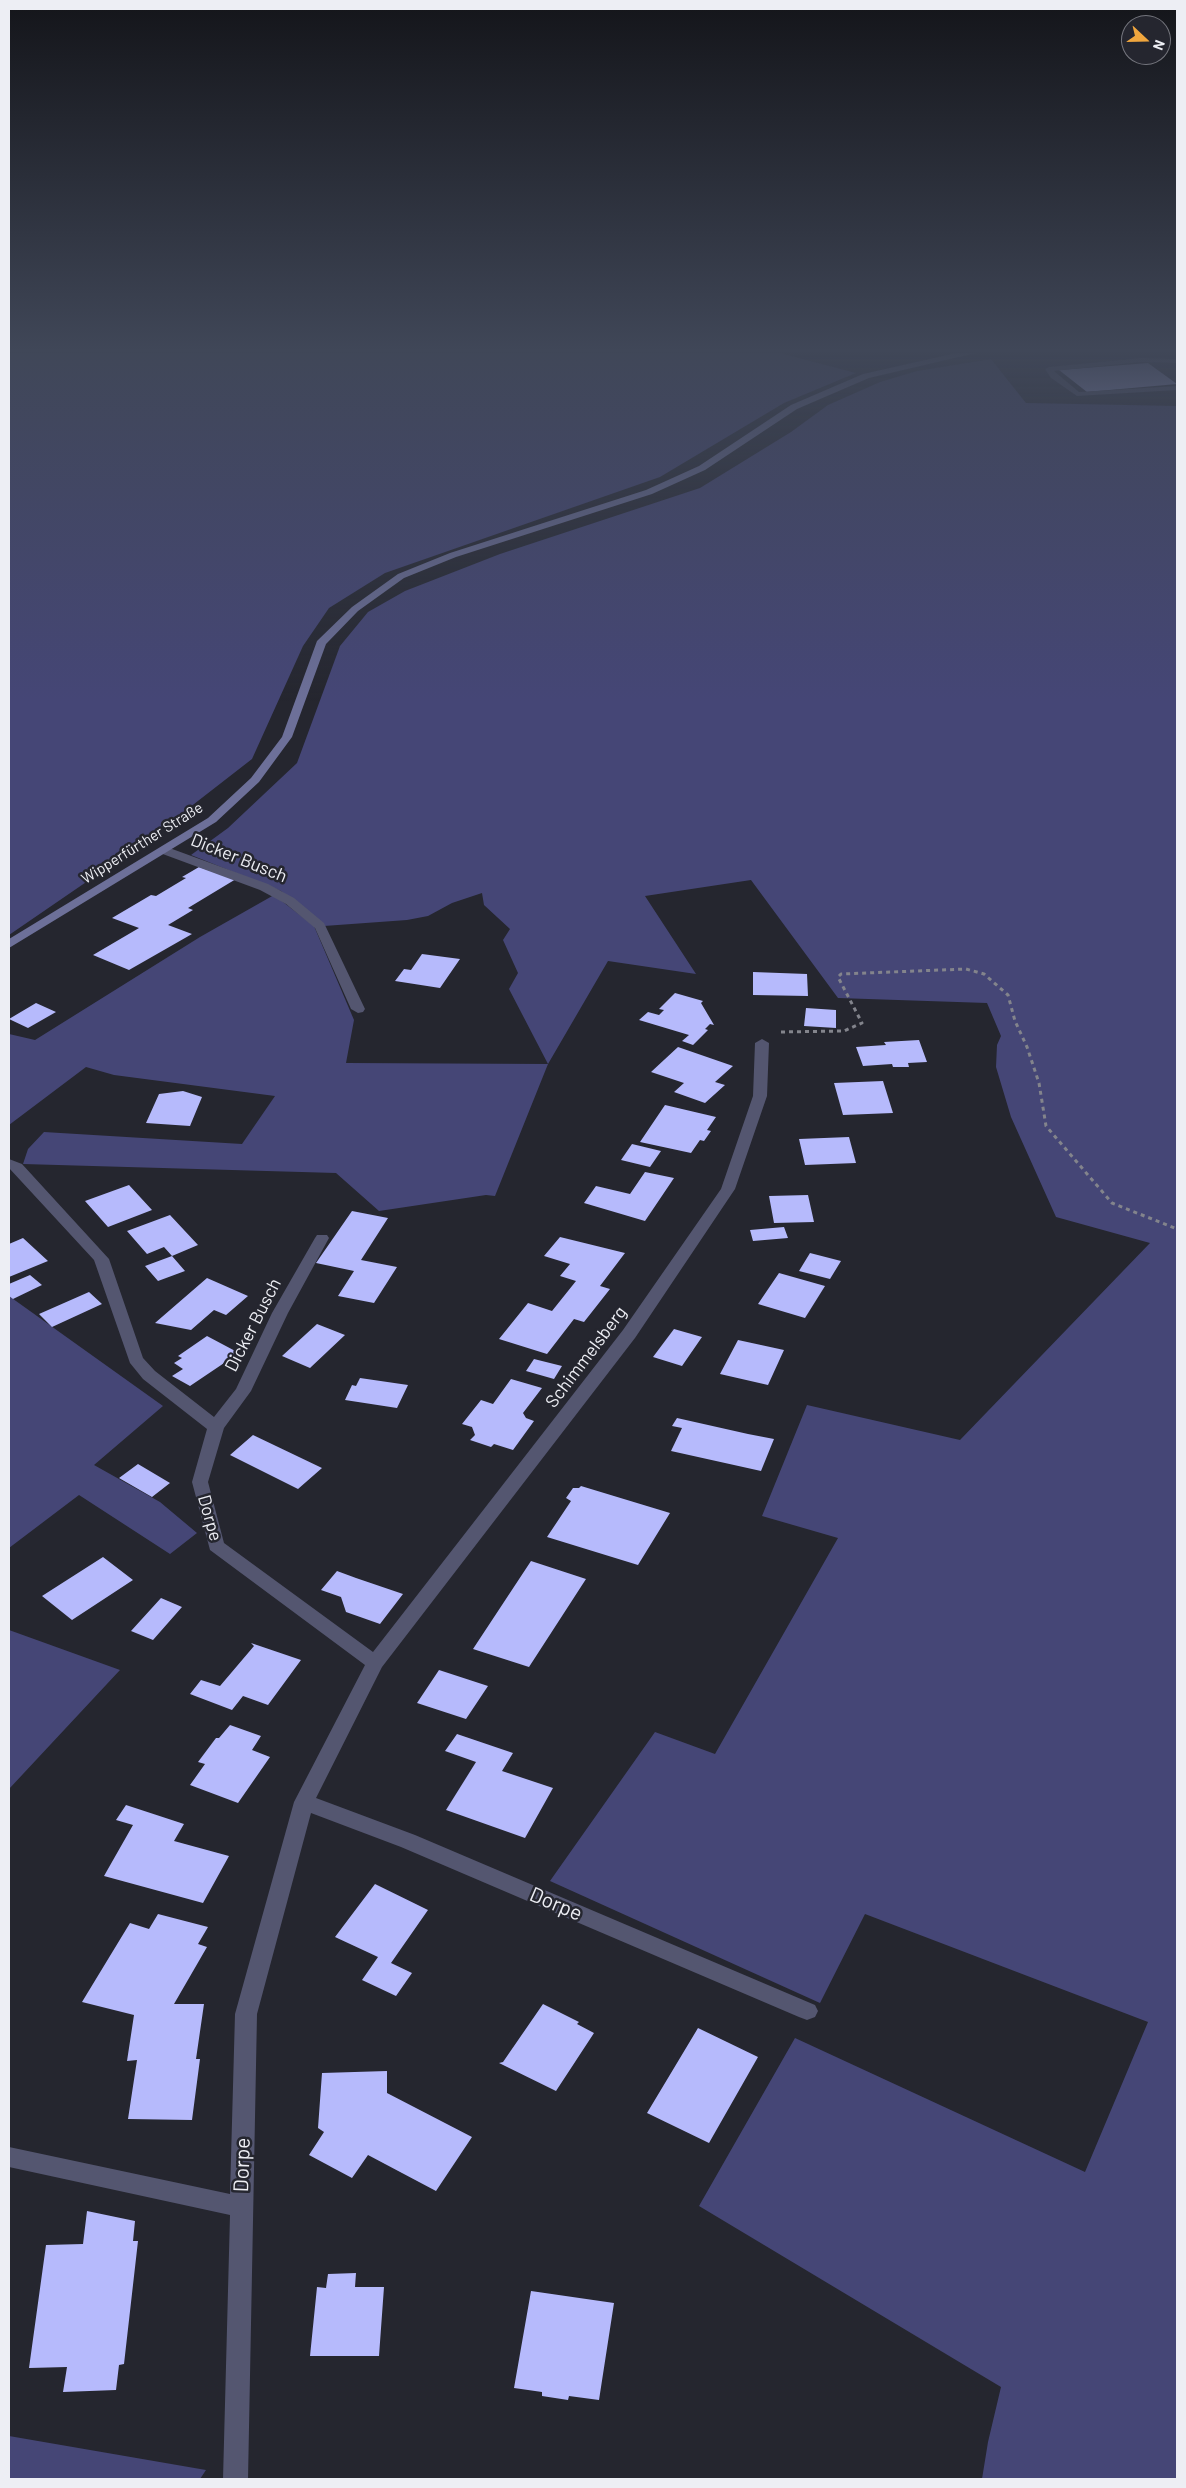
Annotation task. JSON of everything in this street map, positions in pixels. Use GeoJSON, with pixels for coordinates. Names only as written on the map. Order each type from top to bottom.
{"type":"FeatureCollection","features":[{"type":"Feature","properties":{"kind":"main road","name":"Wipperfürther Straße"},"geometry":{"type":"LineString","coordinates":[[9,944],[212,820],[255,780],[286,737],[321,643],[355,609],[401,576],[453,555],[649,492],[700,469]]}},
{"type":"Feature","properties":{"kind":"street","name":"Dicker Busch"},"geometry":{"type":"LineString","coordinates":[[164,850],[264,887],[290,900],[320,926],[358,1009]]}},
{"type":"Feature","properties":{"kind":"street","name":"Schimmelsberg"},"geometry":{"type":"LineString","coordinates":[[375,1663],[629,1334],[728,1189],[760,1096],[762,1043]]}},
{"type":"Feature","properties":{"kind":"street"},"geometry":{"type":"LineString","coordinates":[[9,1164],[17,1167],[101,1260],[136,1360],[149,1375],[216,1427]]}},
{"type":"Feature","properties":{"kind":"street","name":"Dicker Busch"},"geometry":{"type":"LineString","coordinates":[[216,1427],[243,1391],[280,1313],[322,1238]]}},
{"type":"Feature","properties":{"kind":"street","name":"Dorpe"},"geometry":{"type":"LineString","coordinates":[[216,1427],[200,1482],[216,1546],[375,1663],[304,1802],[246,2014],[234,2479]]}},
{"type":"Feature","properties":{"kind":"street","name":"Dorpe"},"geometry":{"type":"LineString","coordinates":[[304,1802],[408,1841],[807,2011]]}},
{"type":"Feature","properties":{"kind":"street","name":"Dorpe"},"geometry":{"type":"LineString","coordinates":[[9,2157],[241,2207]]}},
{"type":"Feature","properties":{"kind":"path"},"geometry":{"type":"LineString","coordinates":[[762,1043],[774,1032],[809,1034],[844,1031],[862,1023],[838,977],[841,974],[966,969],[984,974],[1008,995],[1015,1021],[1027,1047],[1039,1083],[1046,1126],[1112,1203],[1177,1229]]}},
{"type":"Feature","properties":{"kind":"shaded area"},"geometry":{"type":"Polygon","coordinates":[[[9,469],[673,469],[660,477],[385,573],[329,608],[303,646],[252,759],[149,839],[9,935],[9,469]]]}},
{"type":"Feature","properties":{"kind":"shaded area"},"geometry":{"type":"Polygon","coordinates":[[[731,469],[1177,469],[1177,2479],[982,2479],[988,2442],[1001,2387],[699,2206],[795,2038],[1085,2172],[1148,2022],[865,1914],[820,2003],[550,1881],[655,1732],[715,1754],[838,1538],[762,1516],[807,1405],[960,1440],[1150,1243],[1056,1217],[1011,1117],[996,1067],[997,1045],[1001,1036],[987,1003],[838,998],[751,880],[645,896],[696,974],[608,961],[548,1064],[509,989],[518,973],[503,940],[510,929],[484,905],[482,893],[452,903],[428,916],[407,920],[324,926],[281,891],[191,855],[228,828],[297,763],[340,646],[368,612],[405,591],[500,554],[700,488],[731,469]]]}},
{"type":"Feature","properties":{"kind":"shaded area"},"geometry":{"type":"Polygon","coordinates":[[[274,895],[314,926],[354,1020],[346,1063],[548,1064],[495,1196],[486,1195],[379,1211],[336,1173],[23,1164],[28,1149],[44,1132],[242,1144],[275,1096],[114,1075],[86,1067],[9,1125],[9,1034],[35,1040],[200,937],[274,895]]]}},
{"type":"Feature","properties":{"kind":"shaded area"},"geometry":{"type":"Polygon","coordinates":[[[9,1296],[163,1406],[94,1465],[160,1502],[197,1533],[170,1554],[79,1495],[9,1548],[9,1296]]]}},
{"type":"Feature","properties":{"kind":"shaded area"},"geometry":{"type":"Polygon","coordinates":[[[9,1630],[120,1670],[9,1789],[9,1630]]]}},
{"type":"Feature","properties":{"kind":"shaded area"},"geometry":{"type":"Polygon","coordinates":[[[9,2436],[206,2470],[200,2479],[9,2479],[9,2436]]]}},
{"type":"Feature","properties":{"kind":"building"},"geometry":{"type":"Polygon","coordinates":[[[199,867],[236,879],[188,908],[193,910],[168,925],[192,934],[129,970],[93,955],[139,928],[112,918],[151,895],[156,896],[186,878],[182,877],[199,867]]]}},
{"type":"Feature","properties":{"kind":"building"},"geometry":{"type":"Polygon","coordinates":[[[422,954],[460,959],[440,988],[395,981],[404,969],[411,970],[422,954]]]}},
{"type":"Feature","properties":{"kind":"building"},"geometry":{"type":"Polygon","coordinates":[[[753,972],[807,974],[808,996],[753,995],[753,972]]]}},
{"type":"Feature","properties":{"kind":"building"},"geometry":{"type":"Polygon","coordinates":[[[675,993],[703,1001],[701,1003],[714,1025],[710,1024],[705,1029],[708,1030],[693,1045],[682,1041],[689,1035],[639,1020],[648,1012],[659,1015],[664,1010],[659,1009],[675,993]]]}},
{"type":"Feature","properties":{"kind":"building"},"geometry":{"type":"Polygon","coordinates":[[[36,1003],[56,1012],[28,1028],[9,1019],[36,1003]]]}},
{"type":"Feature","properties":{"kind":"building"},"geometry":{"type":"Polygon","coordinates":[[[806,1008],[836,1010],[836,1028],[804,1026],[806,1008]]]}},
{"type":"Feature","properties":{"kind":"building"},"geometry":{"type":"Polygon","coordinates":[[[919,1040],[927,1062],[908,1063],[909,1067],[893,1067],[892,1064],[863,1066],[856,1047],[886,1045],[884,1042],[919,1040]]]}},
{"type":"Feature","properties":{"kind":"building"},"geometry":{"type":"Polygon","coordinates":[[[678,1047],[733,1066],[715,1082],[725,1085],[705,1103],[674,1092],[684,1083],[651,1072],[678,1047]]]}},
{"type":"Feature","properties":{"kind":"building"},"geometry":{"type":"Polygon","coordinates":[[[883,1081],[893,1113],[843,1115],[834,1083],[883,1081]]]}},
{"type":"Feature","properties":{"kind":"building"},"geometry":{"type":"Polygon","coordinates":[[[183,1091],[202,1097],[190,1126],[146,1123],[159,1094],[183,1091]]]}},
{"type":"Feature","properties":{"kind":"building"},"geometry":{"type":"Polygon","coordinates":[[[665,1105],[716,1117],[707,1130],[711,1131],[704,1141],[700,1140],[691,1153],[640,1142],[665,1105]]]}},
{"type":"Feature","properties":{"kind":"building"},"geometry":{"type":"Polygon","coordinates":[[[849,1137],[856,1163],[805,1165],[799,1139],[849,1137]]]}},
{"type":"Feature","properties":{"kind":"building"},"geometry":{"type":"Polygon","coordinates":[[[632,1144],[661,1151],[650,1167],[621,1160],[632,1144]]]}},
{"type":"Feature","properties":{"kind":"building"},"geometry":{"type":"Polygon","coordinates":[[[645,1172],[674,1178],[645,1221],[584,1203],[596,1186],[630,1194],[645,1172]]]}},
{"type":"Feature","properties":{"kind":"building"},"geometry":{"type":"Polygon","coordinates":[[[129,1185],[152,1210],[108,1227],[85,1201],[129,1185]]]}},
{"type":"Feature","properties":{"kind":"building"},"geometry":{"type":"Polygon","coordinates":[[[808,1195],[814,1222],[774,1223],[769,1196],[808,1195]]]}},
{"type":"Feature","properties":{"kind":"building"},"geometry":{"type":"Polygon","coordinates":[[[352,1211],[388,1218],[361,1260],[397,1267],[374,1303],[338,1296],[354,1271],[316,1263],[352,1211]]]}},
{"type":"Feature","properties":{"kind":"building"},"geometry":{"type":"Polygon","coordinates":[[[170,1215],[198,1245],[172,1256],[164,1247],[147,1254],[127,1231],[170,1215]]]}},
{"type":"Feature","properties":{"kind":"building"},"geometry":{"type":"Polygon","coordinates":[[[784,1227],[788,1238],[753,1241],[750,1230],[784,1227]]]}},
{"type":"Feature","properties":{"kind":"building"},"geometry":{"type":"Polygon","coordinates":[[[560,1237],[625,1253],[600,1286],[610,1289],[584,1322],[574,1319],[547,1354],[499,1339],[528,1303],[552,1311],[576,1281],[560,1276],[570,1264],[544,1256],[560,1237]]]}},
{"type":"Feature","properties":{"kind":"building"},"geometry":{"type":"Polygon","coordinates":[[[23,1238],[48,1261],[9,1277],[9,1244],[23,1238]]]}},
{"type":"Feature","properties":{"kind":"building"},"geometry":{"type":"Polygon","coordinates":[[[810,1253],[841,1261],[830,1279],[799,1271],[810,1253]]]}},
{"type":"Feature","properties":{"kind":"building"},"geometry":{"type":"Polygon","coordinates":[[[172,1256],[185,1271],[158,1281],[145,1266],[172,1256]]]}},
{"type":"Feature","properties":{"kind":"building"},"geometry":{"type":"Polygon","coordinates":[[[779,1273],[825,1286],[805,1318],[758,1304],[779,1273]]]}},
{"type":"Feature","properties":{"kind":"building"},"geometry":{"type":"Polygon","coordinates":[[[30,1275],[42,1285],[13,1299],[9,1296],[9,1284],[30,1275]]]}},
{"type":"Feature","properties":{"kind":"building"},"geometry":{"type":"Polygon","coordinates":[[[207,1278],[248,1296],[226,1315],[214,1310],[191,1330],[155,1323],[207,1278]]]}},
{"type":"Feature","properties":{"kind":"building"},"geometry":{"type":"Polygon","coordinates":[[[89,1292],[102,1304],[52,1327],[39,1314],[89,1292]]]}},
{"type":"Feature","properties":{"kind":"building"},"geometry":{"type":"Polygon","coordinates":[[[317,1324],[345,1335],[310,1368],[282,1356],[317,1324]]]}},
{"type":"Feature","properties":{"kind":"building"},"geometry":{"type":"Polygon","coordinates":[[[674,1329],[702,1337],[682,1366],[653,1357],[674,1329]]]}},
{"type":"Feature","properties":{"kind":"building"},"geometry":{"type":"Polygon","coordinates":[[[207,1336],[239,1353],[190,1386],[172,1376],[183,1369],[174,1363],[182,1358],[178,1356],[207,1336]]]}},
{"type":"Feature","properties":{"kind":"building"},"geometry":{"type":"Polygon","coordinates":[[[738,1340],[784,1350],[768,1385],[720,1374],[738,1340]]]}},
{"type":"Feature","properties":{"kind":"building"},"geometry":{"type":"Polygon","coordinates":[[[534,1359],[562,1366],[554,1379],[526,1371],[534,1359]]]}},
{"type":"Feature","properties":{"kind":"building"},"geometry":{"type":"Polygon","coordinates":[[[360,1378],[408,1385],[397,1408],[345,1400],[352,1385],[356,1386],[360,1378]]]}},
{"type":"Feature","properties":{"kind":"building"},"geometry":{"type":"Polygon","coordinates":[[[511,1379],[542,1388],[523,1413],[526,1418],[534,1421],[513,1450],[494,1444],[491,1447],[470,1440],[475,1435],[472,1427],[462,1424],[481,1400],[493,1404],[511,1379]]]}},
{"type":"Feature","properties":{"kind":"building"},"geometry":{"type":"Polygon","coordinates":[[[677,1418],[774,1439],[761,1471],[671,1451],[682,1428],[672,1426],[677,1418]]]}},
{"type":"Feature","properties":{"kind":"building"},"geometry":{"type":"Polygon","coordinates":[[[253,1435],[322,1468],[298,1489],[230,1455],[253,1435]]]}},
{"type":"Feature","properties":{"kind":"building"},"geometry":{"type":"Polygon","coordinates":[[[138,1464],[170,1483],[152,1497],[119,1478],[138,1464]]]}},
{"type":"Feature","properties":{"kind":"building"},"geometry":{"type":"Polygon","coordinates":[[[581,1486],[670,1513],[638,1565],[547,1537],[571,1501],[566,1498],[573,1488],[581,1486]]]}},
{"type":"Feature","properties":{"kind":"building"},"geometry":{"type":"Polygon","coordinates":[[[103,1557],[133,1580],[72,1620],[42,1596],[103,1557]]]}},
{"type":"Feature","properties":{"kind":"building"},"geometry":{"type":"Polygon","coordinates":[[[531,1561],[586,1579],[529,1667],[473,1649],[531,1561]]]}},
{"type":"Feature","properties":{"kind":"building"},"geometry":{"type":"Polygon","coordinates":[[[337,1571],[403,1594],[380,1624],[346,1612],[341,1597],[321,1590],[337,1571]]]}},
{"type":"Feature","properties":{"kind":"building"},"geometry":{"type":"Polygon","coordinates":[[[161,1598],[182,1607],[153,1640],[131,1631],[161,1598]]]}},
{"type":"Feature","properties":{"kind":"building"},"geometry":{"type":"Polygon","coordinates":[[[251,1643],[301,1660],[268,1705],[243,1696],[232,1710],[190,1694],[201,1680],[220,1686],[254,1646],[251,1643]]]}},
{"type":"Feature","properties":{"kind":"building"},"geometry":{"type":"Polygon","coordinates":[[[439,1670],[488,1686],[466,1719],[417,1703],[439,1670]]]}},
{"type":"Feature","properties":{"kind":"building"},"geometry":{"type":"Polygon","coordinates":[[[230,1725],[261,1736],[252,1750],[270,1757],[238,1803],[190,1785],[205,1764],[198,1762],[216,1738],[219,1738],[230,1725]]]}},
{"type":"Feature","properties":{"kind":"building"},"geometry":{"type":"Polygon","coordinates":[[[457,1734],[513,1753],[502,1771],[553,1788],[525,1838],[446,1810],[476,1762],[445,1751],[457,1734]]]}},
{"type":"Feature","properties":{"kind":"building"},"geometry":{"type":"Polygon","coordinates":[[[126,1805],[184,1824],[174,1841],[229,1856],[203,1903],[104,1876],[133,1825],[116,1820],[126,1805]]]}},
{"type":"Feature","properties":{"kind":"building"},"geometry":{"type":"Polygon","coordinates":[[[375,1884],[428,1910],[391,1963],[412,1973],[396,1996],[362,1980],[378,1957],[335,1937],[375,1884]]]}},
{"type":"Feature","properties":{"kind":"building"},"geometry":{"type":"Polygon","coordinates":[[[158,1914],[208,1927],[198,1944],[207,1947],[174,2004],[204,2004],[196,2059],[200,2059],[192,2120],[128,2119],[137,2060],[127,2061],[134,2015],[82,2002],[130,1923],[149,1929],[158,1914]]]}},
{"type":"Feature","properties":{"kind":"building"},"geometry":{"type":"Polygon","coordinates":[[[543,2004],[579,2022],[577,2024],[594,2033],[556,2091],[499,2063],[503,2062],[543,2004]]]}},
{"type":"Feature","properties":{"kind":"building"},"geometry":{"type":"Polygon","coordinates":[[[698,2028],[758,2057],[709,2143],[647,2113],[698,2028]]]}},
{"type":"Feature","properties":{"kind":"building"},"geometry":{"type":"Polygon","coordinates":[[[387,2071],[387,2093],[472,2137],[436,2191],[368,2155],[352,2178],[309,2155],[324,2132],[318,2128],[322,2073],[387,2071]]]}},
{"type":"Feature","properties":{"kind":"building"},"geometry":{"type":"Polygon","coordinates":[[[87,2211],[135,2221],[133,2241],[138,2241],[124,2364],[119,2365],[116,2390],[63,2392],[67,2367],[29,2368],[46,2245],[83,2244],[87,2211]]]}},
{"type":"Feature","properties":{"kind":"building"},"geometry":{"type":"Polygon","coordinates":[[[356,2273],[355,2287],[384,2287],[379,2356],[310,2356],[317,2287],[326,2288],[328,2274],[356,2273]]]}},
{"type":"Feature","properties":{"kind":"building"},"geometry":{"type":"Polygon","coordinates":[[[531,2291],[614,2303],[599,2400],[569,2396],[568,2400],[542,2396],[542,2392],[514,2388],[531,2291]]]}}]}
